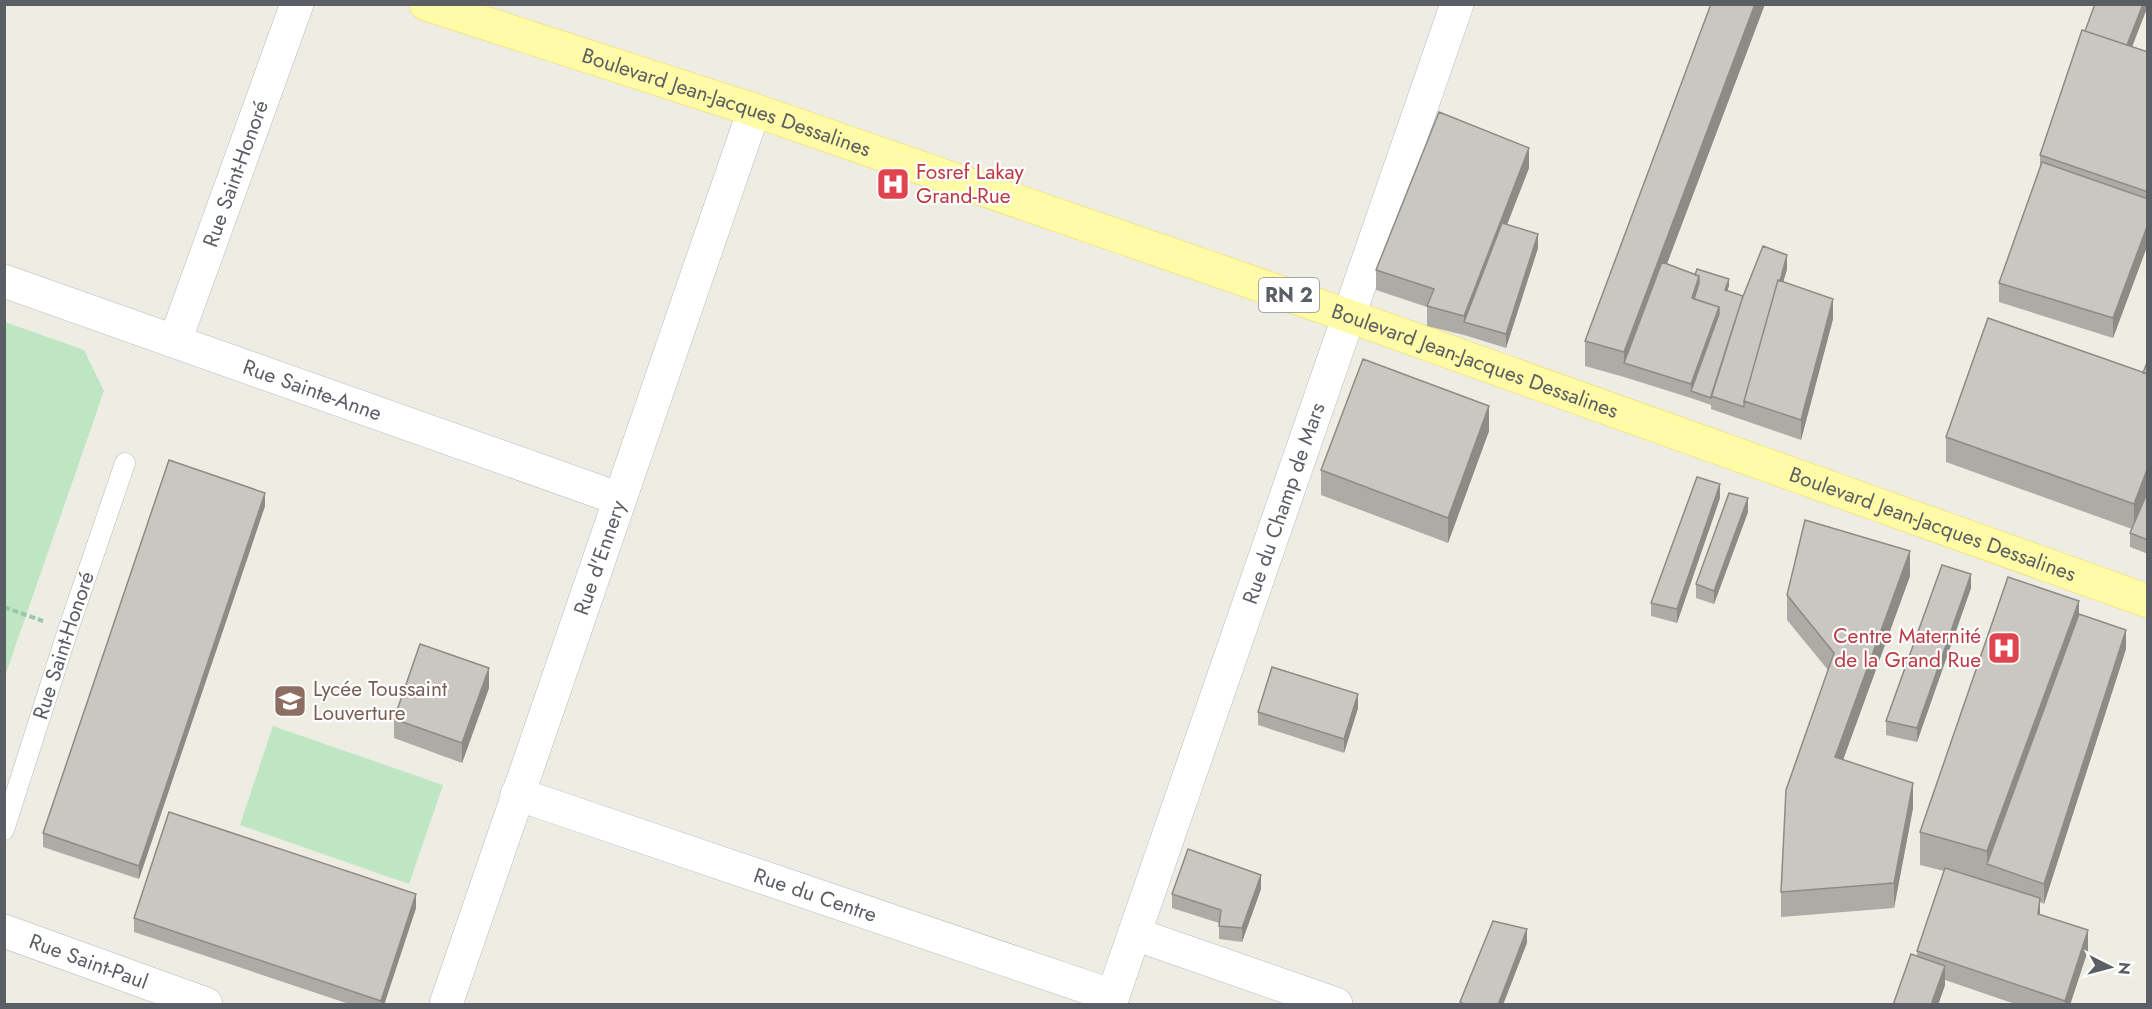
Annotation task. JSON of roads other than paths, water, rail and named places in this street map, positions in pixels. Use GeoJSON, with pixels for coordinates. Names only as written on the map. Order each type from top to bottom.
{"type":"FeatureCollection","features":[{"type":"Feature","properties":{"kind":"main road","name":"Boulevard Jean-Jacques Dessalines"},"geometry":{"type":"LineString","coordinates":[[426,4],[754,110],[1349,316],[2148,601]]}},
{"type":"Feature","properties":{"kind":"street","name":"Rue Saint-Honoré"},"geometry":{"type":"LineString","coordinates":[[175,341],[297,4]]}},
{"type":"Feature","properties":{"kind":"street","name":"Rue du Champ de Mars"},"geometry":{"type":"LineString","coordinates":[[1112,1000],[1457,4]]}},
{"type":"Feature","properties":{"kind":"street","name":"Rue d'Ennery"},"geometry":{"type":"LineString","coordinates":[[446,1005],[754,110]]}},
{"type":"Feature","properties":{"kind":"street","name":"Rue Sainte-Anne"},"geometry":{"type":"LineString","coordinates":[[4,281],[620,499]]}},
{"type":"Feature","properties":{"kind":"street","name":"Rue du Centre"},"geometry":{"type":"LineString","coordinates":[[518,794],[1112,1000]]}},
{"type":"Feature","properties":{"kind":"street","name":"Rue Saint-Paul"},"geometry":{"type":"LineString","coordinates":[[4,931],[206,1005]]}},
{"type":"Feature","properties":{"kind":"street"},"geometry":{"type":"LineString","coordinates":[[1134,934],[1336,1005]]}},
{"type":"Feature","properties":{"kind":"lane","name":"Rue Saint-Honoré"},"geometry":{"type":"LineString","coordinates":[[4,830],[68,630],[125,463]]}},
{"type":"Feature","properties":{"kind":"place","name":"Fosref Lakay Grand-Rue"},"geometry":{"type":"Point","coordinates":[893,184]}},
{"type":"Feature","properties":{"kind":"place","name":"Centre Maternité de la Grand Rue"},"geometry":{"type":"Point","coordinates":[2004,648]}},
{"type":"Feature","properties":{"kind":"place","name":"Lycée Toussaint Louverture"},"geometry":{"type":"Point","coordinates":[290,701]}}]}
